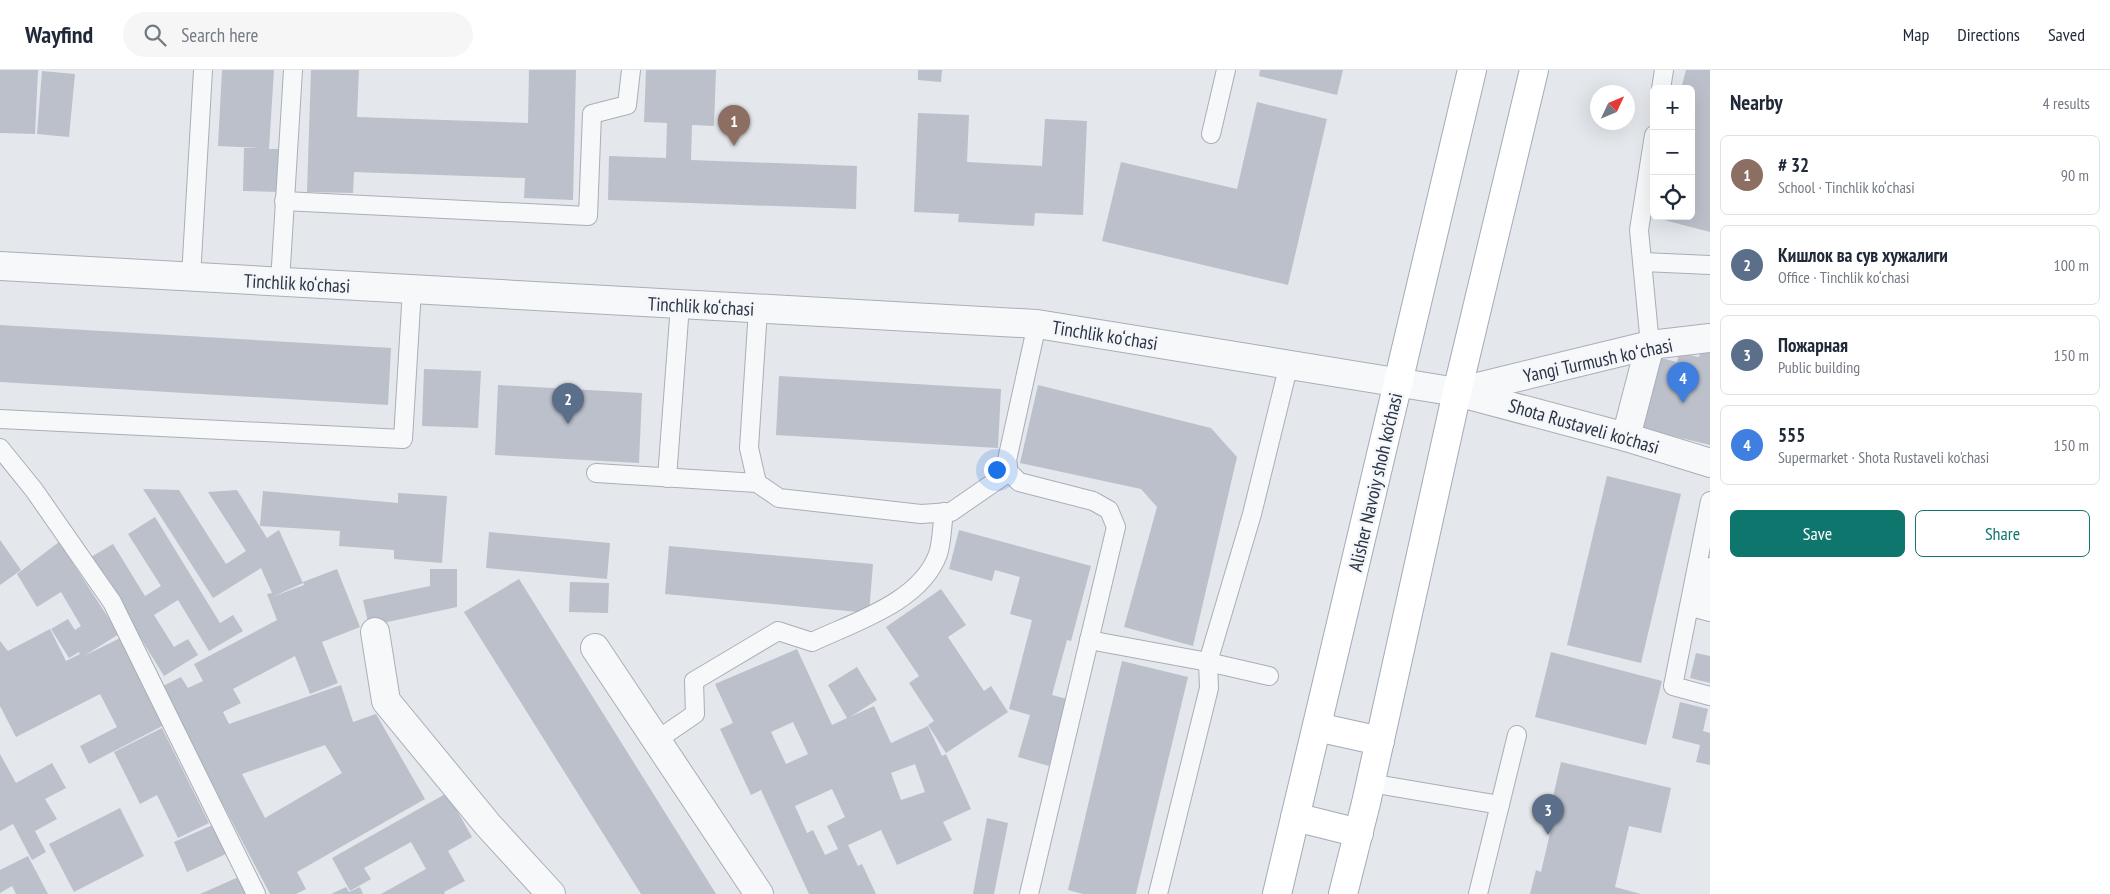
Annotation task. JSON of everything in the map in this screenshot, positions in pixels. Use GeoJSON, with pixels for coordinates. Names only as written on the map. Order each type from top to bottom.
{"type":"FeatureCollection","features":[{"type":"Feature","properties":{"kind":"main road","name":"Alisher Navoiy shoh ko'chasi"},"geometry":{"type":"LineString","coordinates":[[1277,894],[1472,70]]}},
{"type":"Feature","properties":{"kind":"main road"},"geometry":{"type":"LineString","coordinates":[[1343,894],[1359,833],[1457,392],[1534,70]]}},
{"type":"Feature","properties":{"kind":"main road"},"geometry":{"type":"LineString","coordinates":[[1317,727],[1380,740]]}},
{"type":"Feature","properties":{"kind":"main road"},"geometry":{"type":"LineString","coordinates":[[1295,817],[1359,833]]}},
{"type":"Feature","properties":{"kind":"street","name":"Tinchlik kо‘chasi"},"geometry":{"type":"LineString","coordinates":[[0,266],[1037,324],[1398,381]]}},
{"type":"Feature","properties":{"kind":"street","name":"Yangi Turmush koʻchasi"},"geometry":{"type":"LineString","coordinates":[[1457,392],[1650,346],[1710,338]]}},
{"type":"Feature","properties":{"kind":"street"},"geometry":{"type":"LineString","coordinates":[[1626,437],[1650,346]]}},
{"type":"Feature","properties":{"kind":"street","name":"Shota Rustaveli ko'chasi"},"geometry":{"type":"LineString","coordinates":[[1398,381],[1457,392],[1626,437],[1710,463]]}},
{"type":"Feature","properties":{"kind":"street"},"geometry":{"type":"LineString","coordinates":[[376,632],[386,701],[488,825],[551,894]]}},
{"type":"Feature","properties":{"kind":"street"},"geometry":{"type":"LineString","coordinates":[[595,648],[759,894]]}},
{"type":"Feature","properties":{"kind":"lane"},"geometry":{"type":"LineString","coordinates":[[191,277],[204,70]]}},
{"type":"Feature","properties":{"kind":"lane"},"geometry":{"type":"LineString","coordinates":[[280,282],[292,70]]}},
{"type":"Feature","properties":{"kind":"lane"},"geometry":{"type":"LineString","coordinates":[[284,201],[588,216],[592,114],[627,105],[631,70]]}},
{"type":"Feature","properties":{"kind":"lane"},"geometry":{"type":"LineString","coordinates":[[1211,134],[1226,70]]}},
{"type":"Feature","properties":{"kind":"lane"},"geometry":{"type":"LineString","coordinates":[[1662,85],[1664,70]]}},
{"type":"Feature","properties":{"kind":"lane"},"geometry":{"type":"LineString","coordinates":[[1650,160],[1639,230],[1650,346]]}},
{"type":"Feature","properties":{"kind":"lane"},"geometry":{"type":"LineString","coordinates":[[1643,262],[1710,265]]}},
{"type":"Feature","properties":{"kind":"lane"},"geometry":{"type":"LineString","coordinates":[[0,419],[404,439],[412,290]]}},
{"type":"Feature","properties":{"kind":"lane"},"geometry":{"type":"LineString","coordinates":[[667,478],[680,305]]}},
{"type":"Feature","properties":{"kind":"lane"},"geometry":{"type":"LineString","coordinates":[[756,483],[749,448],[758,309]]}},
{"type":"Feature","properties":{"kind":"lane"},"geometry":{"type":"LineString","coordinates":[[1029,894],[1116,527],[1109,510],[1092,501],[1019,482],[1009,472],[1006,460],[1037,324]]}},
{"type":"Feature","properties":{"kind":"lane"},"geometry":{"type":"LineString","coordinates":[[1158,894],[1209,688],[1208,662],[1252,514],[1288,364]]}},
{"type":"Feature","properties":{"kind":"lane"},"geometry":{"type":"LineString","coordinates":[[0,448],[34,490],[112,602],[256,894]]}},
{"type":"Feature","properties":{"kind":"lane"},"geometry":{"type":"LineString","coordinates":[[596,473],[756,483],[779,498],[921,514],[951,512],[1009,472]]}},
{"type":"Feature","properties":{"kind":"lane"},"geometry":{"type":"LineString","coordinates":[[1710,501],[1673,686],[1710,696]]}},
{"type":"Feature","properties":{"kind":"lane"},"geometry":{"type":"LineString","coordinates":[[657,740],[695,714],[694,681],[769,636],[778,631],[812,642],[900,600],[919,586],[938,554],[944,512]]}},
{"type":"Feature","properties":{"kind":"lane"},"geometry":{"type":"LineString","coordinates":[[1710,566],[1699,609],[1710,612]]}},
{"type":"Feature","properties":{"kind":"lane"},"geometry":{"type":"LineString","coordinates":[[1089,640],[1208,662],[1269,676]]}},
{"type":"Feature","properties":{"kind":"lane"},"geometry":{"type":"LineString","coordinates":[[1478,894],[1516,735]]}},
{"type":"Feature","properties":{"kind":"lane"},"geometry":{"type":"LineString","coordinates":[[1370,783],[1500,806]]}},
{"type":"Feature","properties":{"kind":"building"},"geometry":{"type":"Polygon","coordinates":[[[0,70],[38,70],[35,134],[0,133],[0,70]]]}},
{"type":"Feature","properties":{"kind":"building"},"geometry":{"type":"Polygon","coordinates":[[[222,70],[274,70],[269,149],[280,149],[280,192],[243,191],[244,148],[262,148],[218,146],[222,70]]]}},
{"type":"Feature","properties":{"kind":"building"},"geometry":{"type":"Polygon","coordinates":[[[311,70],[359,70],[357,117],[528,123],[529,70],[576,70],[573,200],[524,198],[525,178],[354,172],[353,193],[307,192],[311,70]]]}},
{"type":"Feature","properties":{"kind":"building"},"geometry":{"type":"Polygon","coordinates":[[[646,70],[716,70],[714,126],[692,125],[691,160],[857,166],[856,209],[608,200],[609,156],[666,158],[667,123],[644,122],[646,70]]]}},
{"type":"Feature","properties":{"kind":"building"},"geometry":{"type":"Polygon","coordinates":[[[918,70],[942,70],[941,82],[918,80],[918,70]]]}},
{"type":"Feature","properties":{"kind":"building"},"geometry":{"type":"Polygon","coordinates":[[[1260,70],[1343,70],[1337,95],[1259,76],[1260,70]]]}},
{"type":"Feature","properties":{"kind":"building"},"geometry":{"type":"Polygon","coordinates":[[[1686,70],[1710,70],[1710,232],[1664,220],[1695,220],[1695,85],[1682,85],[1686,70]]]}},
{"type":"Feature","properties":{"kind":"building"},"geometry":{"type":"Polygon","coordinates":[[[42,71],[75,74],[69,137],[37,134],[42,71]]]}},
{"type":"Feature","properties":{"kind":"building"},"geometry":{"type":"Polygon","coordinates":[[[1257,102],[1327,119],[1288,285],[1102,241],[1121,162],[1237,189],[1257,102]]]}},
{"type":"Feature","properties":{"kind":"building"},"geometry":{"type":"Polygon","coordinates":[[[918,113],[969,115],[967,162],[1042,166],[1045,119],[1087,121],[1083,215],[1035,213],[1034,226],[958,222],[959,214],[914,212],[918,113]]]}},
{"type":"Feature","properties":{"kind":"building"},"geometry":{"type":"Polygon","coordinates":[[[0,325],[391,348],[388,405],[0,382],[0,325]]]}},
{"type":"Feature","properties":{"kind":"building"},"geometry":{"type":"Polygon","coordinates":[[[1701,350],[1710,352],[1710,445],[1636,427],[1653,356],[1677,362],[1679,353],[1699,357],[1701,350]]]}},
{"type":"Feature","properties":{"kind":"building"},"geometry":{"type":"Polygon","coordinates":[[[424,369],[481,371],[478,428],[422,426],[424,369]]]}},
{"type":"Feature","properties":{"kind":"building"},"geometry":{"type":"Polygon","coordinates":[[[779,376],[1001,389],[998,448],[776,435],[779,376]]]}},
{"type":"Feature","properties":{"kind":"building"},"geometry":{"type":"Polygon","coordinates":[[[498,385],[642,393],[639,463],[495,455],[498,385]]]}},
{"type":"Feature","properties":{"kind":"building"},"geometry":{"type":"Polygon","coordinates":[[[1038,385],[1211,428],[1237,457],[1193,646],[1124,627],[1157,507],[1141,489],[1020,463],[1038,385]]]}},
{"type":"Feature","properties":{"kind":"building"},"geometry":{"type":"Polygon","coordinates":[[[1607,476],[1681,494],[1641,663],[1567,645],[1607,476]]]}},
{"type":"Feature","properties":{"kind":"building"},"geometry":{"type":"Polygon","coordinates":[[[143,489],[179,490],[226,564],[246,551],[208,492],[237,490],[267,538],[279,530],[303,583],[272,597],[304,585],[303,582],[337,569],[360,627],[322,642],[338,683],[310,694],[295,656],[233,689],[241,703],[223,712],[229,724],[341,685],[353,722],[376,714],[425,799],[297,872],[306,889],[296,894],[270,894],[161,687],[181,677],[188,688],[203,681],[194,664],[277,620],[267,594],[272,593],[261,568],[213,598],[143,489]],[[325,745],[242,774],[265,818],[342,773],[325,745]]]}},
{"type":"Feature","properties":{"kind":"building"},"geometry":{"type":"Polygon","coordinates":[[[263,491],[398,503],[398,493],[447,496],[442,563],[394,559],[394,550],[339,546],[340,531],[260,526],[263,491]]]}},
{"type":"Feature","properties":{"kind":"building"},"geometry":{"type":"Polygon","coordinates":[[[155,517],[220,623],[233,615],[243,631],[209,651],[178,600],[154,615],[174,647],[188,639],[198,655],[164,676],[91,557],[113,544],[145,596],[161,586],[128,534],[155,517]]]}},
{"type":"Feature","properties":{"kind":"building"},"geometry":{"type":"Polygon","coordinates":[[[959,530],[1091,566],[1071,641],[1067,640],[1052,695],[1067,699],[1049,766],[1018,757],[1030,715],[1009,709],[1032,620],[1010,614],[1020,577],[995,570],[992,581],[949,569],[959,530]]]}},
{"type":"Feature","properties":{"kind":"building"},"geometry":{"type":"Polygon","coordinates":[[[489,532],[610,543],[607,579],[486,568],[489,532]]]}},
{"type":"Feature","properties":{"kind":"building"},"geometry":{"type":"Polygon","coordinates":[[[0,540],[21,570],[0,585],[0,540]]]}},
{"type":"Feature","properties":{"kind":"building"},"geometry":{"type":"Polygon","coordinates":[[[59,542],[119,634],[84,656],[122,637],[166,724],[89,764],[80,746],[117,727],[100,694],[16,737],[0,706],[0,641],[8,651],[50,629],[66,661],[80,654],[79,652],[69,658],[51,629],[68,619],[75,630],[81,626],[61,592],[37,607],[17,574],[59,542]]]}},
{"type":"Feature","properties":{"kind":"building"},"geometry":{"type":"Polygon","coordinates":[[[669,546],[873,564],[869,613],[665,594],[669,546]]]}},
{"type":"Feature","properties":{"kind":"building"},"geometry":{"type":"Polygon","coordinates":[[[430,569],[457,569],[457,607],[369,626],[363,600],[430,586],[430,569]]]}},
{"type":"Feature","properties":{"kind":"building"},"geometry":{"type":"Polygon","coordinates":[[[519,579],[716,894],[641,894],[464,612],[519,579]]]}},
{"type":"Feature","properties":{"kind":"building"},"geometry":{"type":"Polygon","coordinates":[[[570,582],[609,583],[608,613],[569,612],[570,582]]]}},
{"type":"Feature","properties":{"kind":"building"},"geometry":{"type":"Polygon","coordinates":[[[941,589],[966,625],[948,637],[984,691],[991,686],[1008,712],[946,753],[928,725],[934,721],[909,683],[919,676],[886,627],[941,589]]]}},
{"type":"Feature","properties":{"kind":"building"},"geometry":{"type":"Polygon","coordinates":[[[797,649],[832,725],[847,718],[828,685],[857,667],[877,700],[850,717],[874,706],[891,743],[928,726],[942,756],[946,754],[971,809],[943,822],[952,840],[897,865],[881,830],[848,845],[858,866],[862,864],[876,894],[809,894],[761,790],[751,795],[720,729],[733,723],[715,684],[797,649]],[[793,722],[771,732],[786,764],[808,754],[793,722]],[[915,764],[891,773],[901,800],[925,792],[915,764]],[[832,789],[795,806],[807,833],[813,830],[825,855],[838,849],[827,826],[845,817],[832,789]]]}},
{"type":"Feature","properties":{"kind":"building"},"geometry":{"type":"Polygon","coordinates":[[[1551,652],[1662,681],[1646,745],[1535,717],[1551,652]]]}},
{"type":"Feature","properties":{"kind":"building"},"geometry":{"type":"Polygon","coordinates":[[[1696,653],[1710,656],[1710,683],[1690,678],[1696,653]]]}},
{"type":"Feature","properties":{"kind":"building"},"geometry":{"type":"Polygon","coordinates":[[[1122,661],[1188,677],[1136,894],[1083,894],[1068,890],[1122,661]]]}},
{"type":"Feature","properties":{"kind":"building"},"geometry":{"type":"Polygon","coordinates":[[[1680,702],[1708,709],[1703,731],[1710,733],[1710,765],[1696,762],[1700,745],[1672,738],[1680,702]]]}},
{"type":"Feature","properties":{"kind":"building"},"geometry":{"type":"Polygon","coordinates":[[[162,728],[209,823],[178,838],[157,795],[140,804],[114,752],[162,728]]]}},
{"type":"Feature","properties":{"kind":"building"},"geometry":{"type":"Polygon","coordinates":[[[0,754],[16,783],[52,763],[66,788],[45,799],[57,819],[35,831],[46,852],[32,860],[13,824],[0,831],[0,754]]]}},
{"type":"Feature","properties":{"kind":"building"},"geometry":{"type":"Polygon","coordinates":[[[1561,762],[1671,788],[1661,833],[1629,826],[1615,887],[1641,894],[1530,894],[1536,870],[1541,872],[1557,803],[1552,801],[1561,762]]]}},
{"type":"Feature","properties":{"kind":"building"},"geometry":{"type":"Polygon","coordinates":[[[447,793],[472,837],[448,851],[465,881],[444,892],[445,894],[381,894],[426,869],[411,842],[364,868],[371,879],[350,891],[332,858],[447,793]]]}},
{"type":"Feature","properties":{"kind":"building"},"geometry":{"type":"Polygon","coordinates":[[[120,808],[144,856],[74,892],[49,844],[120,808]]]}},
{"type":"Feature","properties":{"kind":"building"},"geometry":{"type":"Polygon","coordinates":[[[987,818],[1008,823],[994,894],[973,894],[987,818]]]}},
{"type":"Feature","properties":{"kind":"building"},"geometry":{"type":"Polygon","coordinates":[[[215,824],[228,853],[187,872],[174,842],[215,824]]]}},
{"type":"Feature","properties":{"kind":"building"},"geometry":{"type":"Polygon","coordinates":[[[28,856],[48,894],[16,894],[12,886],[0,893],[0,870],[28,856]]]}},
{"type":"Feature","properties":{"kind":"building"},"geometry":{"type":"Polygon","coordinates":[[[241,876],[249,894],[200,894],[241,876]]]}},
{"type":"Feature","properties":{"kind":"building"},"geometry":{"type":"Polygon","coordinates":[[[346,887],[349,892],[360,887],[363,894],[331,894],[346,887]]]}},
{"type":"Feature","properties":{"kind":"place","name":"# 32"},"geometry":{"type":"Point","coordinates":[734,146]}},
{"type":"Feature","properties":{"kind":"place","name":"555"},"geometry":{"type":"Point","coordinates":[1683,403]}},
{"type":"Feature","properties":{"kind":"place","name":"Кишлок ва сув хужалиги"},"geometry":{"type":"Point","coordinates":[568,424]}},
{"type":"Feature","properties":{"kind":"place","name":"Пожарная"},"geometry":{"type":"Point","coordinates":[1548,835]}}]}
